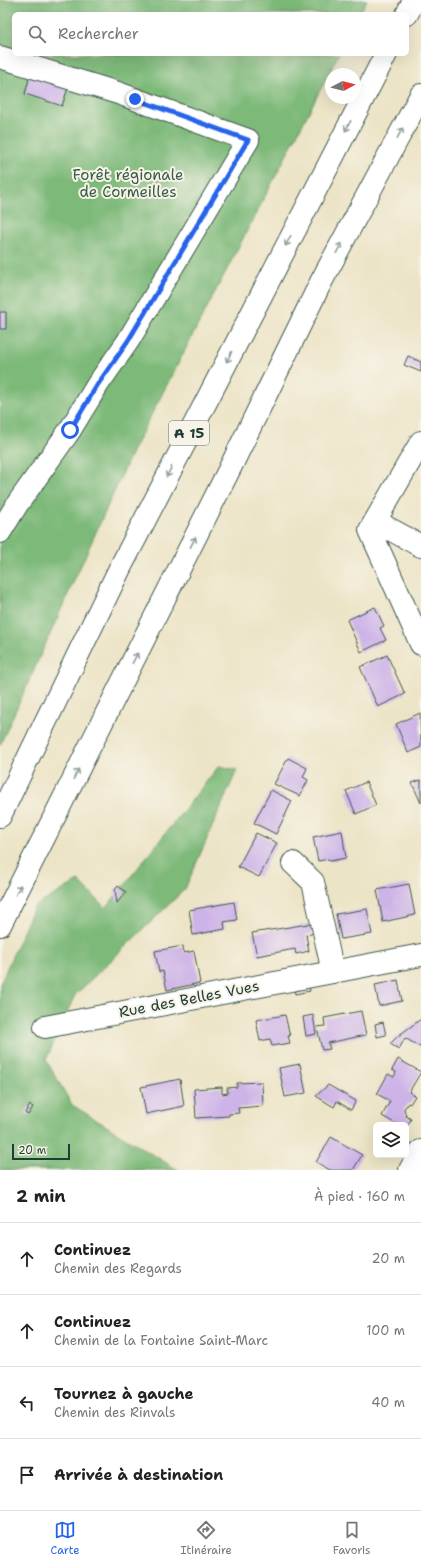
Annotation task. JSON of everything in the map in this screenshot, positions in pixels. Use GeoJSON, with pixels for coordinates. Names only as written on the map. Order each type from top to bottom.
{"type":"FeatureCollection","features":[{"type":"Feature","properties":{"kind":"main road"},"geometry":{"type":"LineString","coordinates":[[408,12],[414,0]]}},
{"type":"Feature","properties":{"kind":"main road","name":"A 15"},"geometry":{"type":"LineString","coordinates":[[0,816],[119,570],[385,56]]}},
{"type":"Feature","properties":{"kind":"main road"},"geometry":{"type":"LineString","coordinates":[[0,57],[118,93],[248,140],[128,341],[98,384],[70,430],[18,503],[0,532]]}},
{"type":"Feature","properties":{"kind":"main road"},"geometry":{"type":"LineString","coordinates":[[0,925],[230,468],[321,282],[421,95]]}},
{"type":"Feature","properties":{"kind":"main road"},"geometry":{"type":"LineString","coordinates":[[421,442],[370,530],[421,644]]}},
{"type":"Feature","properties":{"kind":"main road"},"geometry":{"type":"LineString","coordinates":[[375,521],[421,546]]}},
{"type":"Feature","properties":{"kind":"main road"},"geometry":{"type":"LineString","coordinates":[[293,863],[313,882],[333,972]]}},
{"type":"Feature","properties":{"kind":"main road","name":"Rue des Belles Vues"},"geometry":{"type":"LineString","coordinates":[[45,1027],[421,955]]}},
{"type":"Feature","properties":{"kind":"main road"},"geometry":{"type":"LineString","coordinates":[[410,1170],[421,1151]]}},
{"type":"Feature","properties":{"kind":"green space","name":"Forêt régionale de Cormeilles"},"geometry":{"type":"Polygon","coordinates":[[[0,0],[367,0],[360,12],[12,12],[12,56],[338,56],[332,68],[325,68],[325,81],[133,450],[0,745],[0,0]]]}},
{"type":"Feature","properties":{"kind":"green space"},"geometry":{"type":"Polygon","coordinates":[[[219,766],[237,770],[185,889],[75,995],[46,1060],[72,1105],[178,1170],[0,1170],[0,984],[34,907],[78,881],[106,908],[219,766]]]}},
{"type":"Feature","properties":{"kind":"building"},"geometry":{"type":"Polygon","coordinates":[[[30,75],[68,88],[62,106],[25,94],[30,75]]]}},
{"type":"Feature","properties":{"kind":"building"},"geometry":{"type":"Polygon","coordinates":[[[0,312],[6,312],[6,329],[0,329],[0,312]]]}},
{"type":"Feature","properties":{"kind":"building"},"geometry":{"type":"Polygon","coordinates":[[[408,356],[421,362],[421,372],[404,365],[408,356]]]}},
{"type":"Feature","properties":{"kind":"building"},"geometry":{"type":"Polygon","coordinates":[[[375,607],[384,626],[380,628],[386,640],[361,652],[347,620],[375,607]]]}},
{"type":"Feature","properties":{"kind":"building"},"geometry":{"type":"Polygon","coordinates":[[[387,655],[405,694],[378,707],[360,667],[387,655]]]}},
{"type":"Feature","properties":{"kind":"building"},"geometry":{"type":"Polygon","coordinates":[[[420,713],[421,747],[408,753],[396,724],[420,713]]]}},
{"type":"Feature","properties":{"kind":"building"},"geometry":{"type":"Polygon","coordinates":[[[288,758],[307,768],[303,777],[308,780],[300,796],[274,784],[288,758]]]}},
{"type":"Feature","properties":{"kind":"building"},"geometry":{"type":"Polygon","coordinates":[[[421,780],[421,803],[412,783],[421,780]]]}},
{"type":"Feature","properties":{"kind":"building"},"geometry":{"type":"Polygon","coordinates":[[[366,782],[376,805],[356,814],[346,791],[366,782]]]}},
{"type":"Feature","properties":{"kind":"building"},"geometry":{"type":"Polygon","coordinates":[[[271,790],[292,801],[276,834],[254,823],[271,790]]]}},
{"type":"Feature","properties":{"kind":"building"},"geometry":{"type":"Polygon","coordinates":[[[342,831],[346,858],[330,861],[329,859],[318,861],[313,837],[342,831]]]}},
{"type":"Feature","properties":{"kind":"building"},"geometry":{"type":"Polygon","coordinates":[[[256,833],[277,843],[259,877],[238,867],[256,833]]]}},
{"type":"Feature","properties":{"kind":"building"},"geometry":{"type":"Polygon","coordinates":[[[409,884],[415,915],[383,922],[377,890],[409,884]]]}},
{"type":"Feature","properties":{"kind":"building"},"geometry":{"type":"Polygon","coordinates":[[[118,886],[126,892],[117,903],[115,890],[118,886]]]}},
{"type":"Feature","properties":{"kind":"building"},"geometry":{"type":"Polygon","coordinates":[[[234,902],[237,920],[224,922],[225,929],[193,935],[189,910],[234,902]]]}},
{"type":"Feature","properties":{"kind":"building"},"geometry":{"type":"Polygon","coordinates":[[[367,909],[372,934],[341,939],[336,914],[367,909]]]}},
{"type":"Feature","properties":{"kind":"building"},"geometry":{"type":"Polygon","coordinates":[[[308,924],[314,926],[314,931],[311,934],[306,935],[309,951],[296,954],[295,949],[257,956],[252,933],[308,924]]]}},
{"type":"Feature","properties":{"kind":"building"},"geometry":{"type":"Polygon","coordinates":[[[183,946],[184,953],[194,951],[200,983],[167,990],[163,971],[159,972],[155,951],[183,946]]]}},
{"type":"Feature","properties":{"kind":"building"},"geometry":{"type":"Polygon","coordinates":[[[398,980],[402,1001],[379,1006],[375,985],[398,980]]]}},
{"type":"Feature","properties":{"kind":"building"},"geometry":{"type":"Polygon","coordinates":[[[309,986],[310,991],[295,994],[294,989],[309,986]]]}},
{"type":"Feature","properties":{"kind":"building"},"geometry":{"type":"Polygon","coordinates":[[[361,1011],[366,1035],[328,1043],[330,1049],[322,1050],[317,1027],[325,1026],[324,1018],[361,1011]]]}},
{"type":"Feature","properties":{"kind":"building"},"geometry":{"type":"Polygon","coordinates":[[[285,1015],[290,1036],[288,1036],[290,1043],[272,1046],[270,1039],[260,1041],[256,1020],[285,1015]]]}},
{"type":"Feature","properties":{"kind":"building"},"geometry":{"type":"Polygon","coordinates":[[[313,1015],[316,1034],[306,1036],[303,1017],[313,1015]]]}},
{"type":"Feature","properties":{"kind":"building"},"geometry":{"type":"Polygon","coordinates":[[[421,1019],[420,1047],[405,1038],[399,1049],[390,1044],[398,1036],[421,1019]]]}},
{"type":"Feature","properties":{"kind":"building"},"geometry":{"type":"Polygon","coordinates":[[[383,1022],[386,1035],[377,1037],[375,1024],[383,1022]]]}},
{"type":"Feature","properties":{"kind":"building"},"geometry":{"type":"Polygon","coordinates":[[[398,1059],[421,1072],[409,1092],[415,1096],[410,1104],[408,1103],[404,1109],[406,1116],[411,1119],[409,1123],[393,1122],[382,1116],[390,1101],[377,1094],[388,1074],[394,1077],[396,1072],[392,1070],[398,1059]]]}},
{"type":"Feature","properties":{"kind":"building"},"geometry":{"type":"Polygon","coordinates":[[[300,1064],[306,1093],[285,1097],[279,1068],[300,1064]]]}},
{"type":"Feature","properties":{"kind":"building"},"geometry":{"type":"Polygon","coordinates":[[[180,1079],[184,1106],[146,1114],[141,1087],[180,1079]]]}},
{"type":"Feature","properties":{"kind":"building"},"geometry":{"type":"Polygon","coordinates":[[[262,1082],[263,1106],[238,1108],[239,1113],[229,1114],[229,1116],[196,1118],[194,1089],[222,1087],[222,1094],[228,1093],[227,1088],[237,1087],[237,1083],[262,1082]]]}},
{"type":"Feature","properties":{"kind":"building"},"geometry":{"type":"Polygon","coordinates":[[[328,1085],[356,1101],[351,1110],[337,1101],[334,1107],[316,1096],[328,1085]]]}},
{"type":"Feature","properties":{"kind":"building"},"geometry":{"type":"Polygon","coordinates":[[[30,1105],[33,1107],[28,1115],[25,1113],[30,1105]]]}},
{"type":"Feature","properties":{"kind":"building"},"geometry":{"type":"Polygon","coordinates":[[[331,1137],[362,1155],[353,1170],[330,1170],[316,1162],[331,1137]]]}},
{"type":"Feature","properties":{"kind":"route"},"geometry":{"type":"LineString","coordinates":[[70,430],[82,408],[128,341],[248,140],[135,99]]}}]}
